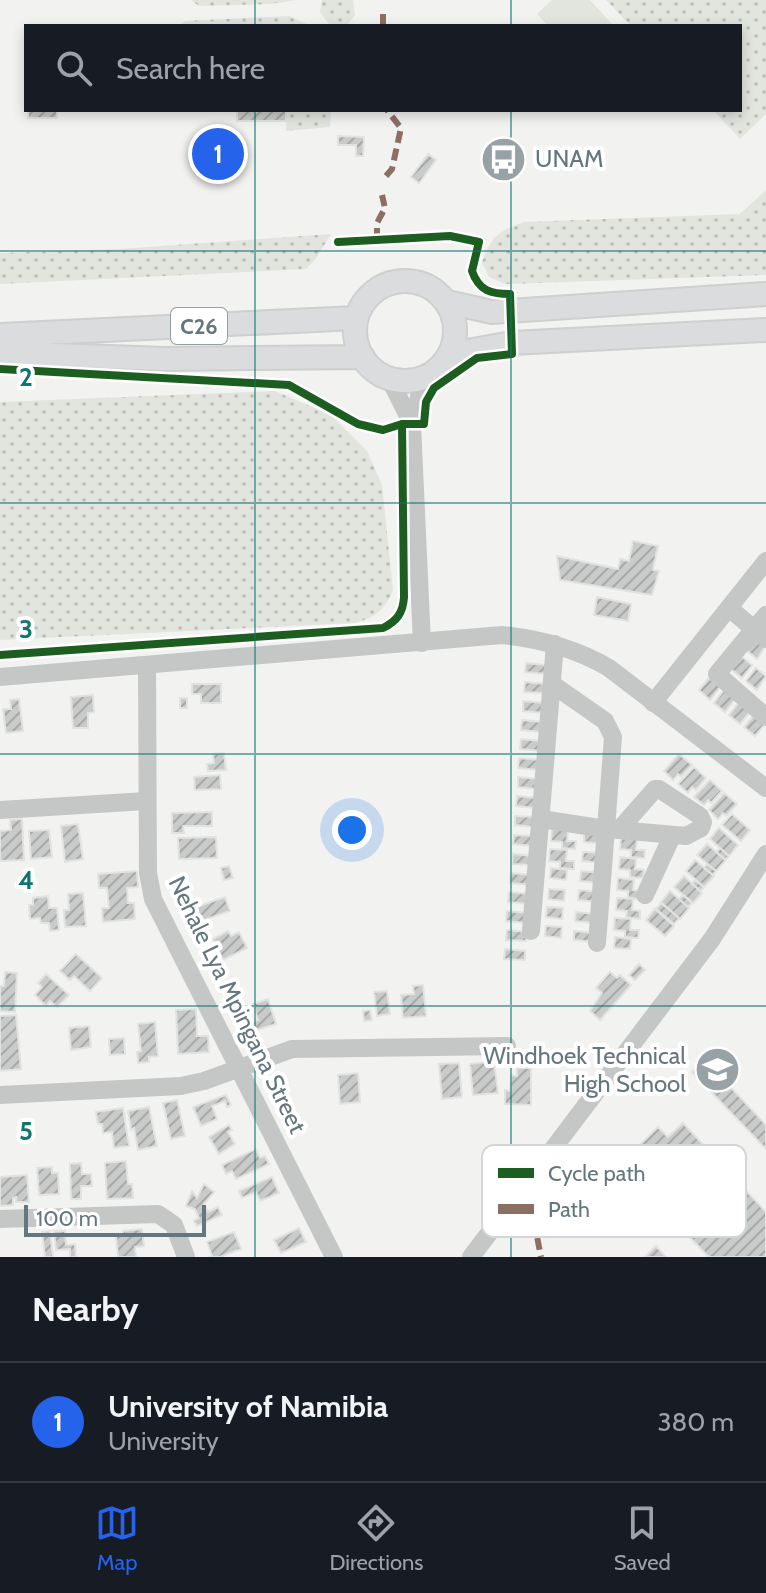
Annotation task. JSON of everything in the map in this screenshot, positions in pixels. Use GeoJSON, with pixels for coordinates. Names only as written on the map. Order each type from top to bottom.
{"type":"FeatureCollection","features":[{"type":"Feature","properties":{"kind":"main road"},"geometry":{"type":"LineString","coordinates":[[403,280],[422,283],[438,292],[447,302],[456,329],[451,354],[440,368],[424,378],[407,381],[385,376],[358,338],[363,304],[380,287],[403,280]]}},
{"type":"Feature","properties":{"kind":"main road"},"geometry":{"type":"LineString","coordinates":[[447,302],[492,312],[766,294]]}},
{"type":"Feature","properties":{"kind":"main road"},"geometry":{"type":"LineString","coordinates":[[451,354],[512,343],[766,330]]}},
{"type":"Feature","properties":{"kind":"main road","name":"C26"},"geometry":{"type":"LineString","coordinates":[[0,335],[358,338]]}},
{"type":"Feature","properties":{"kind":"main road","name":"C26"},"geometry":{"type":"LineString","coordinates":[[0,353],[165,359],[358,338]]}},
{"type":"Feature","properties":{"kind":"street"},"geometry":{"type":"LineString","coordinates":[[385,376],[412,424]]}},
{"type":"Feature","properties":{"kind":"street"},"geometry":{"type":"LineString","coordinates":[[422,643],[412,424],[424,378]]}},
{"type":"Feature","properties":{"kind":"street"},"geometry":{"type":"LineString","coordinates":[[653,703],[766,561]]}},
{"type":"Feature","properties":{"kind":"street"},"geometry":{"type":"LineString","coordinates":[[729,608],[762,628],[717,674],[766,717]]}},
{"type":"Feature","properties":{"kind":"street"},"geometry":{"type":"LineString","coordinates":[[0,677],[502,635],[555,644],[585,654],[609,668],[766,788]]}},
{"type":"Feature","properties":{"kind":"street"},"geometry":{"type":"LineString","coordinates":[[531,931],[555,644]]}},
{"type":"Feature","properties":{"kind":"street","name":"Nehale Lya Mpingana Street"},"geometry":{"type":"LineString","coordinates":[[147,666],[146,801],[148,873],[153,899],[334,1257]]}},
{"type":"Feature","properties":{"kind":"street"},"geometry":{"type":"LineString","coordinates":[[552,684],[605,721],[613,737],[612,830],[597,943]]}},
{"type":"Feature","properties":{"kind":"street"},"geometry":{"type":"LineString","coordinates":[[541,819],[612,830],[672,836],[695,834],[703,822],[700,816],[659,789],[651,791],[612,830]]}},
{"type":"Feature","properties":{"kind":"street"},"geometry":{"type":"LineString","coordinates":[[0,810],[146,801]]}},
{"type":"Feature","properties":{"kind":"street"},"geometry":{"type":"LineString","coordinates":[[645,895],[672,836]]}},
{"type":"Feature","properties":{"kind":"street"},"geometry":{"type":"LineString","coordinates":[[556,1145],[712,939],[766,854]]}},
{"type":"Feature","properties":{"kind":"street"},"geometry":{"type":"LineString","coordinates":[[0,1095],[181,1086],[204,1081],[292,1049],[507,1046]]}},
{"type":"Feature","properties":{"kind":"street"},"geometry":{"type":"LineString","coordinates":[[0,1219],[158,1214],[174,1225],[186,1257]]}},
{"type":"Feature","properties":{"kind":"street"},"geometry":{"type":"LineString","coordinates":[[471,1257],[486,1237]]}},
{"type":"Feature","properties":{"kind":"shaded area"},"geometry":{"type":"Polygon","coordinates":[[[191,0],[297,0],[199,6],[191,0]]]}},
{"type":"Feature","properties":{"kind":"shaded area"},"geometry":{"type":"Polygon","coordinates":[[[322,0],[353,0],[355,15],[348,24],[329,24],[320,12],[322,0]]]}},
{"type":"Feature","properties":{"kind":"shaded area"},"geometry":{"type":"Polygon","coordinates":[[[552,0],[590,0],[612,24],[546,24],[537,14],[552,0]]]}},
{"type":"Feature","properties":{"kind":"shaded area"},"geometry":{"type":"Polygon","coordinates":[[[606,0],[766,0],[766,114],[740,139],[715,112],[742,112],[742,24],[629,24],[606,0]]]}},
{"type":"Feature","properties":{"kind":"shaded area"},"geometry":{"type":"Polygon","coordinates":[[[289,16],[307,24],[181,24],[185,21],[289,16]]]}},
{"type":"Feature","properties":{"kind":"shaded area"},"geometry":{"type":"Polygon","coordinates":[[[287,112],[331,112],[330,127],[286,131],[287,112]]]}},
{"type":"Feature","properties":{"kind":"shaded area"},"geometry":{"type":"Polygon","coordinates":[[[766,190],[766,275],[506,284],[489,277],[482,262],[497,236],[524,222],[740,214],[766,190]]]}},
{"type":"Feature","properties":{"kind":"shaded area"},"geometry":{"type":"Polygon","coordinates":[[[331,234],[306,269],[0,284],[0,253],[119,249],[331,234]]]}},
{"type":"Feature","properties":{"kind":"shaded area"},"geometry":{"type":"Polygon","coordinates":[[[275,391],[331,415],[367,451],[382,485],[393,590],[378,612],[355,623],[0,640],[0,402],[275,391]]]}},
{"type":"Feature","properties":{"kind":"building"},"geometry":{"type":"Polygon","coordinates":[[[28,112],[57,112],[57,118],[28,118],[28,112]]]}},
{"type":"Feature","properties":{"kind":"building"},"geometry":{"type":"Polygon","coordinates":[[[237,112],[286,112],[286,121],[237,121],[237,112]]]}},
{"type":"Feature","properties":{"kind":"building"},"geometry":{"type":"Polygon","coordinates":[[[338,136],[364,137],[363,156],[356,156],[356,145],[338,145],[338,136]]]}},
{"type":"Feature","properties":{"kind":"building"},"geometry":{"type":"Polygon","coordinates":[[[428,154],[436,160],[419,183],[411,177],[428,154]]]}},
{"type":"Feature","properties":{"kind":"building"},"geometry":{"type":"Polygon","coordinates":[[[633,541],[658,546],[653,570],[659,571],[652,595],[560,580],[557,556],[618,569],[620,559],[629,561],[633,541]]]}},
{"type":"Feature","properties":{"kind":"building"},"geometry":{"type":"Polygon","coordinates":[[[597,597],[631,604],[628,621],[594,615],[597,597]]]}},
{"type":"Feature","properties":{"kind":"building"},"geometry":{"type":"Polygon","coordinates":[[[756,637],[766,645],[757,659],[746,650],[756,637]]]}},
{"type":"Feature","properties":{"kind":"building"},"geometry":{"type":"Polygon","coordinates":[[[741,656],[752,665],[742,678],[731,669],[741,656]]]}},
{"type":"Feature","properties":{"kind":"building"},"geometry":{"type":"Polygon","coordinates":[[[526,663],[546,665],[546,674],[525,672],[526,663]]]}},
{"type":"Feature","properties":{"kind":"building"},"geometry":{"type":"Polygon","coordinates":[[[756,668],[766,676],[757,690],[746,681],[756,668]]]}},
{"type":"Feature","properties":{"kind":"building"},"geometry":{"type":"Polygon","coordinates":[[[709,678],[720,687],[710,700],[699,690],[709,678]]]}},
{"type":"Feature","properties":{"kind":"building"},"geometry":{"type":"Polygon","coordinates":[[[525,682],[546,684],[545,693],[524,692],[525,682]]]}},
{"type":"Feature","properties":{"kind":"building"},"geometry":{"type":"Polygon","coordinates":[[[192,684],[221,684],[221,703],[201,703],[201,694],[192,694],[192,684]]]}},
{"type":"Feature","properties":{"kind":"building"},"geometry":{"type":"Polygon","coordinates":[[[724,690],[735,699],[725,712],[714,703],[724,690]]]}},
{"type":"Feature","properties":{"kind":"building"},"geometry":{"type":"Polygon","coordinates":[[[93,695],[94,712],[88,713],[88,728],[73,728],[71,697],[93,695]]]}},
{"type":"Feature","properties":{"kind":"building"},"geometry":{"type":"Polygon","coordinates":[[[180,698],[187,698],[187,708],[180,708],[180,698]]]}},
{"type":"Feature","properties":{"kind":"building"},"geometry":{"type":"Polygon","coordinates":[[[19,699],[23,731],[6,733],[3,709],[11,709],[10,700],[19,699]]]}},
{"type":"Feature","properties":{"kind":"building"},"geometry":{"type":"Polygon","coordinates":[[[523,701],[544,703],[543,713],[523,711],[523,701]]]}},
{"type":"Feature","properties":{"kind":"building"},"geometry":{"type":"Polygon","coordinates":[[[739,702],[750,712],[740,724],[729,715],[739,702]]]}},
{"type":"Feature","properties":{"kind":"building"},"geometry":{"type":"Polygon","coordinates":[[[754,715],[765,724],[755,736],[744,727],[754,715]]]}},
{"type":"Feature","properties":{"kind":"building"},"geometry":{"type":"Polygon","coordinates":[[[522,720],[542,722],[541,732],[521,730],[522,720]]]}},
{"type":"Feature","properties":{"kind":"building"},"geometry":{"type":"Polygon","coordinates":[[[521,739],[542,741],[541,751],[520,749],[521,739]]]}},
{"type":"Feature","properties":{"kind":"building"},"geometry":{"type":"Polygon","coordinates":[[[224,753],[226,770],[208,771],[207,764],[214,763],[213,754],[224,753]]]}},
{"type":"Feature","properties":{"kind":"building"},"geometry":{"type":"Polygon","coordinates":[[[679,754],[692,765],[681,777],[678,774],[673,780],[664,771],[679,754]]]}},
{"type":"Feature","properties":{"kind":"building"},"geometry":{"type":"Polygon","coordinates":[[[519,758],[540,760],[539,770],[518,768],[519,758]]]}},
{"type":"Feature","properties":{"kind":"building"},"geometry":{"type":"Polygon","coordinates":[[[694,767],[706,778],[696,790],[692,787],[688,793],[678,784],[694,767]]]}},
{"type":"Feature","properties":{"kind":"building"},"geometry":{"type":"Polygon","coordinates":[[[220,775],[221,789],[195,790],[194,777],[220,775]]]}},
{"type":"Feature","properties":{"kind":"building"},"geometry":{"type":"Polygon","coordinates":[[[518,777],[539,779],[538,789],[518,787],[518,777]]]}},
{"type":"Feature","properties":{"kind":"building"},"geometry":{"type":"Polygon","coordinates":[[[710,780],[722,791],[711,803],[708,800],[704,805],[694,797],[710,780]]]}},
{"type":"Feature","properties":{"kind":"building"},"geometry":{"type":"Polygon","coordinates":[[[724,793],[737,804],[726,816],[723,813],[718,819],[709,810],[724,793]]]}},
{"type":"Feature","properties":{"kind":"building"},"geometry":{"type":"Polygon","coordinates":[[[517,796],[537,798],[536,808],[516,806],[517,796]]]}},
{"type":"Feature","properties":{"kind":"building"},"geometry":{"type":"Polygon","coordinates":[[[212,812],[212,826],[183,826],[184,833],[172,833],[172,813],[212,812]]]}},
{"type":"Feature","properties":{"kind":"building"},"geometry":{"type":"Polygon","coordinates":[[[732,814],[750,830],[741,841],[722,825],[732,814]]]}},
{"type":"Feature","properties":{"kind":"building"},"geometry":{"type":"Polygon","coordinates":[[[515,816],[536,817],[535,827],[515,825],[515,816]]]}},
{"type":"Feature","properties":{"kind":"building"},"geometry":{"type":"Polygon","coordinates":[[[22,819],[24,860],[0,861],[0,831],[11,830],[10,820],[22,819]]]}},
{"type":"Feature","properties":{"kind":"building"},"geometry":{"type":"Polygon","coordinates":[[[78,824],[83,859],[65,862],[61,826],[78,824]]]}},
{"type":"Feature","properties":{"kind":"building"},"geometry":{"type":"Polygon","coordinates":[[[719,828],[738,845],[729,856],[710,839],[719,828]]]}},
{"type":"Feature","properties":{"kind":"building"},"geometry":{"type":"Polygon","coordinates":[[[552,829],[568,830],[567,841],[576,841],[575,849],[562,848],[562,842],[551,841],[552,829]]]}},
{"type":"Feature","properties":{"kind":"building"},"geometry":{"type":"Polygon","coordinates":[[[49,830],[52,857],[31,859],[29,831],[49,830]]]}},
{"type":"Feature","properties":{"kind":"building"},"geometry":{"type":"Polygon","coordinates":[[[584,832],[605,834],[604,844],[584,842],[584,832]]]}},
{"type":"Feature","properties":{"kind":"building"},"geometry":{"type":"Polygon","coordinates":[[[514,835],[534,836],[533,846],[513,844],[514,835]]]}},
{"type":"Feature","properties":{"kind":"building"},"geometry":{"type":"Polygon","coordinates":[[[216,837],[217,858],[179,859],[178,838],[216,837]]]}},
{"type":"Feature","properties":{"kind":"building"},"geometry":{"type":"Polygon","coordinates":[[[621,838],[637,839],[636,850],[645,850],[644,858],[631,857],[631,850],[620,849],[621,838]]]}},
{"type":"Feature","properties":{"kind":"building"},"geometry":{"type":"Polygon","coordinates":[[[707,844],[726,860],[716,871],[697,855],[707,844]]]}},
{"type":"Feature","properties":{"kind":"building"},"geometry":{"type":"Polygon","coordinates":[[[720,848],[729,856],[725,860],[716,852],[720,848]]]}},
{"type":"Feature","properties":{"kind":"building"},"geometry":{"type":"Polygon","coordinates":[[[550,849],[567,850],[566,861],[574,861],[574,869],[560,868],[560,862],[549,861],[550,849]]]}},
{"type":"Feature","properties":{"kind":"building"},"geometry":{"type":"Polygon","coordinates":[[[583,852],[603,853],[602,863],[582,861],[583,852]]]}},
{"type":"Feature","properties":{"kind":"building"},"geometry":{"type":"Polygon","coordinates":[[[513,854],[533,856],[533,865],[512,864],[513,854]]]}},
{"type":"Feature","properties":{"kind":"building"},"geometry":{"type":"Polygon","coordinates":[[[620,857],[636,859],[635,869],[644,870],[643,878],[630,877],[630,870],[619,869],[620,857]]]}},
{"type":"Feature","properties":{"kind":"building"},"geometry":{"type":"Polygon","coordinates":[[[695,860],[714,876],[704,887],[686,871],[695,860]]]}},
{"type":"Feature","properties":{"kind":"building"},"geometry":{"type":"Polygon","coordinates":[[[707,864],[716,871],[713,875],[704,868],[707,864]]]}},
{"type":"Feature","properties":{"kind":"building"},"geometry":{"type":"Polygon","coordinates":[[[229,866],[233,878],[224,880],[221,868],[229,866]]]}},
{"type":"Feature","properties":{"kind":"building"},"geometry":{"type":"Polygon","coordinates":[[[551,868],[567,870],[566,880],[550,878],[551,868]]]}},
{"type":"Feature","properties":{"kind":"building"},"geometry":{"type":"Polygon","coordinates":[[[137,871],[138,887],[127,888],[128,903],[134,903],[135,919],[103,922],[102,908],[109,908],[107,888],[99,888],[98,874],[137,871]]]}},
{"type":"Feature","properties":{"kind":"building"},"geometry":{"type":"Polygon","coordinates":[[[581,871],[601,873],[600,883],[580,881],[581,871]]]}},
{"type":"Feature","properties":{"kind":"building"},"geometry":{"type":"Polygon","coordinates":[[[511,873],[532,875],[531,885],[510,883],[511,873]]]}},
{"type":"Feature","properties":{"kind":"building"},"geometry":{"type":"Polygon","coordinates":[[[684,876],[702,893],[693,903],[674,887],[684,876]]]}},
{"type":"Feature","properties":{"kind":"building"},"geometry":{"type":"Polygon","coordinates":[[[618,878],[634,880],[633,890],[642,891],[641,899],[628,898],[628,891],[617,890],[618,878]]]}},
{"type":"Feature","properties":{"kind":"building"},"geometry":{"type":"Polygon","coordinates":[[[695,880],[704,887],[701,891],[692,884],[695,880]]]}},
{"type":"Feature","properties":{"kind":"building"},"geometry":{"type":"Polygon","coordinates":[[[549,889],[565,890],[564,901],[548,899],[549,889]]]}},
{"type":"Feature","properties":{"kind":"building"},"geometry":{"type":"Polygon","coordinates":[[[579,890],[600,892],[599,902],[578,900],[579,890]]]}},
{"type":"Feature","properties":{"kind":"building"},"geometry":{"type":"Polygon","coordinates":[[[670,891],[689,908],[680,919],[661,902],[670,891]]]}},
{"type":"Feature","properties":{"kind":"building"},"geometry":{"type":"Polygon","coordinates":[[[509,892],[529,894],[529,904],[508,902],[509,892]]]}},
{"type":"Feature","properties":{"kind":"building"},"geometry":{"type":"Polygon","coordinates":[[[83,893],[86,926],[65,927],[64,910],[69,910],[68,894],[83,893]]]}},
{"type":"Feature","properties":{"kind":"building"},"geometry":{"type":"Polygon","coordinates":[[[683,895],[692,903],[688,907],[679,899],[683,895]]]}},
{"type":"Feature","properties":{"kind":"building"},"geometry":{"type":"Polygon","coordinates":[[[48,896],[49,908],[57,908],[59,930],[50,931],[49,923],[41,923],[40,918],[30,919],[29,905],[33,905],[33,898],[48,896]]]}},
{"type":"Feature","properties":{"kind":"building"},"geometry":{"type":"Polygon","coordinates":[[[225,897],[230,911],[201,921],[197,909],[192,911],[190,904],[198,901],[199,906],[225,897]]]}},
{"type":"Feature","properties":{"kind":"building"},"geometry":{"type":"Polygon","coordinates":[[[617,898],[633,899],[632,910],[640,911],[640,919],[626,917],[627,911],[616,910],[617,898]]]}},
{"type":"Feature","properties":{"kind":"building"},"geometry":{"type":"Polygon","coordinates":[[[661,903],[679,918],[674,924],[656,909],[661,903]]]}},
{"type":"Feature","properties":{"kind":"building"},"geometry":{"type":"Polygon","coordinates":[[[547,907],[563,908],[562,919],[546,917],[547,907]]]}},
{"type":"Feature","properties":{"kind":"building"},"geometry":{"type":"Polygon","coordinates":[[[655,909],[674,926],[665,936],[646,920],[655,909]]]}},
{"type":"Feature","properties":{"kind":"building"},"geometry":{"type":"Polygon","coordinates":[[[507,911],[527,913],[527,923],[506,921],[507,911]]]}},
{"type":"Feature","properties":{"kind":"building"},"geometry":{"type":"Polygon","coordinates":[[[576,912],[597,914],[596,923],[575,921],[576,912]]]}},
{"type":"Feature","properties":{"kind":"building"},"geometry":{"type":"Polygon","coordinates":[[[615,918],[631,919],[630,930],[639,930],[638,938],[625,937],[625,931],[614,930],[615,918]]]}},
{"type":"Feature","properties":{"kind":"building"},"geometry":{"type":"Polygon","coordinates":[[[546,926],[562,927],[561,938],[545,936],[546,926]]]}},
{"type":"Feature","properties":{"kind":"building"},"geometry":{"type":"Polygon","coordinates":[[[507,930],[527,932],[526,941],[506,940],[507,930]]]}},
{"type":"Feature","properties":{"kind":"building"},"geometry":{"type":"Polygon","coordinates":[[[228,931],[231,936],[239,932],[247,948],[223,960],[213,939],[228,931]]]}},
{"type":"Feature","properties":{"kind":"building"},"geometry":{"type":"Polygon","coordinates":[[[574,931],[595,933],[594,942],[574,940],[574,931]]]}},
{"type":"Feature","properties":{"kind":"building"},"geometry":{"type":"Polygon","coordinates":[[[615,937],[631,939],[630,949],[614,948],[615,937]]]}},
{"type":"Feature","properties":{"kind":"building"},"geometry":{"type":"Polygon","coordinates":[[[505,949],[525,951],[525,960],[504,959],[505,949]]]}},
{"type":"Feature","properties":{"kind":"building"},"geometry":{"type":"Polygon","coordinates":[[[76,954],[102,978],[90,991],[74,976],[70,980],[60,971],[76,954]]]}},
{"type":"Feature","properties":{"kind":"building"},"geometry":{"type":"Polygon","coordinates":[[[639,964],[645,970],[635,980],[629,975],[639,964]]]}},
{"type":"Feature","properties":{"kind":"building"},"geometry":{"type":"Polygon","coordinates":[[[5,972],[17,973],[15,1012],[0,1011],[0,986],[4,986],[5,972]]]}},
{"type":"Feature","properties":{"kind":"building"},"geometry":{"type":"Polygon","coordinates":[[[610,972],[617,978],[620,975],[631,985],[600,1020],[590,1011],[602,993],[596,988],[610,972]]]}},
{"type":"Feature","properties":{"kind":"building"},"geometry":{"type":"Polygon","coordinates":[[[46,974],[69,995],[57,1007],[50,1001],[46,1006],[35,995],[42,987],[38,983],[46,974]]]}},
{"type":"Feature","properties":{"kind":"building"},"geometry":{"type":"Polygon","coordinates":[[[423,985],[426,1016],[403,1018],[401,995],[414,994],[413,986],[423,985]]]}},
{"type":"Feature","properties":{"kind":"building"},"geometry":{"type":"Polygon","coordinates":[[[387,991],[390,1014],[377,1016],[374,992],[387,991]]]}},
{"type":"Feature","properties":{"kind":"building"},"geometry":{"type":"Polygon","coordinates":[[[268,999],[276,1024],[253,1031],[250,1022],[258,1020],[253,1004],[268,999]]]}},
{"type":"Feature","properties":{"kind":"building"},"geometry":{"type":"Polygon","coordinates":[[[196,1009],[197,1036],[208,1036],[209,1052],[178,1054],[176,1010],[196,1009]]]}},
{"type":"Feature","properties":{"kind":"building"},"geometry":{"type":"Polygon","coordinates":[[[370,1010],[372,1020],[364,1021],[363,1011],[370,1010]]]}},
{"type":"Feature","properties":{"kind":"building"},"geometry":{"type":"Polygon","coordinates":[[[16,1015],[21,1069],[0,1071],[0,1016],[16,1015]]]}},
{"type":"Feature","properties":{"kind":"building"},"geometry":{"type":"Polygon","coordinates":[[[155,1022],[158,1056],[149,1057],[149,1062],[138,1063],[137,1052],[141,1051],[138,1024],[155,1022]]]}},
{"type":"Feature","properties":{"kind":"building"},"geometry":{"type":"Polygon","coordinates":[[[89,1026],[91,1047],[71,1050],[69,1028],[89,1026]]]}},
{"type":"Feature","properties":{"kind":"building"},"geometry":{"type":"Polygon","coordinates":[[[124,1038],[125,1054],[110,1055],[109,1039],[124,1038]]]}},
{"type":"Feature","properties":{"kind":"building"},"geometry":{"type":"Polygon","coordinates":[[[704,1060],[716,1073],[723,1067],[728,1072],[721,1077],[766,1125],[766,1149],[692,1072],[704,1060]]]}},
{"type":"Feature","properties":{"kind":"building"},"geometry":{"type":"Polygon","coordinates":[[[494,1061],[498,1093],[473,1095],[470,1064],[494,1061]]]}},
{"type":"Feature","properties":{"kind":"building"},"geometry":{"type":"Polygon","coordinates":[[[459,1063],[462,1097],[442,1099],[439,1064],[459,1063]]]}},
{"type":"Feature","properties":{"kind":"building"},"geometry":{"type":"Polygon","coordinates":[[[517,1068],[531,1068],[531,1105],[505,1104],[505,1090],[510,1091],[511,1075],[517,1076],[517,1068]]]}},
{"type":"Feature","properties":{"kind":"building"},"geometry":{"type":"Polygon","coordinates":[[[358,1073],[360,1102],[340,1104],[338,1075],[358,1073]]]}},
{"type":"Feature","properties":{"kind":"building"},"geometry":{"type":"Polygon","coordinates":[[[226,1095],[231,1105],[227,1107],[225,1101],[212,1106],[217,1119],[201,1126],[193,1107],[226,1095]]]}},
{"type":"Feature","properties":{"kind":"building"},"geometry":{"type":"Polygon","coordinates":[[[177,1100],[185,1136],[171,1139],[163,1103],[177,1100]]]}},
{"type":"Feature","properties":{"kind":"building"},"geometry":{"type":"Polygon","coordinates":[[[149,1107],[157,1146],[138,1150],[128,1111],[149,1107]]]}},
{"type":"Feature","properties":{"kind":"building"},"geometry":{"type":"Polygon","coordinates":[[[123,1108],[129,1146],[114,1148],[112,1132],[103,1133],[96,1112],[123,1108]]]}},
{"type":"Feature","properties":{"kind":"building"},"geometry":{"type":"Polygon","coordinates":[[[683,1123],[704,1145],[640,1145],[658,1127],[668,1137],[683,1123]]]}},
{"type":"Feature","properties":{"kind":"building"},"geometry":{"type":"Polygon","coordinates":[[[229,1125],[232,1130],[228,1132],[235,1144],[219,1154],[209,1137],[229,1125]]]}},
{"type":"Feature","properties":{"kind":"building"},"geometry":{"type":"Polygon","coordinates":[[[256,1149],[260,1158],[265,1156],[269,1164],[236,1179],[232,1171],[226,1174],[222,1165],[256,1149]]]}},
{"type":"Feature","properties":{"kind":"building"},"geometry":{"type":"Polygon","coordinates":[[[126,1161],[133,1198],[107,1199],[105,1163],[126,1161]]]}},
{"type":"Feature","properties":{"kind":"building"},"geometry":{"type":"Polygon","coordinates":[[[81,1163],[82,1174],[91,1174],[92,1186],[81,1186],[81,1199],[71,1199],[70,1164],[81,1163]]]}},
{"type":"Feature","properties":{"kind":"building"},"geometry":{"type":"Polygon","coordinates":[[[52,1167],[52,1173],[58,1173],[59,1194],[39,1195],[37,1168],[52,1167]]]}},
{"type":"Feature","properties":{"kind":"building"},"geometry":{"type":"Polygon","coordinates":[[[27,1175],[29,1202],[16,1202],[16,1197],[13,1198],[13,1205],[0,1206],[0,1177],[27,1175]]]}},
{"type":"Feature","properties":{"kind":"building"},"geometry":{"type":"Polygon","coordinates":[[[272,1177],[279,1193],[260,1201],[256,1192],[242,1198],[239,1191],[272,1177]]]}},
{"type":"Feature","properties":{"kind":"building"},"geometry":{"type":"Polygon","coordinates":[[[204,1184],[214,1192],[204,1204],[208,1212],[218,1207],[222,1215],[197,1226],[194,1221],[199,1218],[195,1209],[186,1206],[192,1191],[197,1198],[204,1184]]]}},
{"type":"Feature","properties":{"kind":"building"},"geometry":{"type":"Polygon","coordinates":[[[746,1191],[766,1212],[766,1257],[709,1257],[689,1237],[746,1237],[746,1191]]]}},
{"type":"Feature","properties":{"kind":"building"},"geometry":{"type":"Polygon","coordinates":[[[299,1228],[306,1242],[281,1253],[274,1240],[299,1228]]]}},
{"type":"Feature","properties":{"kind":"building"},"geometry":{"type":"Polygon","coordinates":[[[142,1229],[144,1246],[135,1247],[136,1257],[118,1257],[116,1236],[123,1235],[123,1231],[142,1229]]]}},
{"type":"Feature","properties":{"kind":"building"},"geometry":{"type":"Polygon","coordinates":[[[50,1231],[53,1257],[45,1257],[42,1232],[50,1231]]]}},
{"type":"Feature","properties":{"kind":"building"},"geometry":{"type":"Polygon","coordinates":[[[54,1231],[65,1231],[66,1245],[75,1244],[76,1257],[70,1257],[70,1249],[56,1250],[54,1231]]]}},
{"type":"Feature","properties":{"kind":"building"},"geometry":{"type":"Polygon","coordinates":[[[234,1232],[241,1249],[220,1257],[209,1257],[212,1256],[207,1242],[234,1232]]]}},
{"type":"Feature","properties":{"kind":"building"},"geometry":{"type":"Polygon","coordinates":[[[656,1246],[666,1257],[645,1257],[656,1246]]]}},
{"type":"Feature","properties":{"kind":"marked path"},"geometry":{"type":"LineString","coordinates":[[383,9],[383,24]]}},
{"type":"Feature","properties":{"kind":"marked path"},"geometry":{"type":"LineString","coordinates":[[386,176],[392,169],[401,128],[389,112]]}},
{"type":"Feature","properties":{"kind":"marked path"},"geometry":{"type":"LineString","coordinates":[[377,240],[377,223],[385,208],[382,195]]}},
{"type":"Feature","properties":{"kind":"marked path"},"geometry":{"type":"LineString","coordinates":[[537,1237],[541,1257]]}},
{"type":"Feature","properties":{"kind":"cycle path"},"geometry":{"type":"LineString","coordinates":[[0,369],[289,385],[358,424],[383,430],[402,424],[424,424],[426,402],[434,388],[477,358],[512,354],[510,294],[486,290],[475,278],[472,271],[479,242],[450,236],[338,242]]}},
{"type":"Feature","properties":{"kind":"cycle path"},"geometry":{"type":"LineString","coordinates":[[0,655],[383,628],[401,612],[404,597],[402,424]]}},
{"type":"Feature","properties":{"kind":"place","name":"University of Namibia"},"geometry":{"type":"Point","coordinates":[218,154]}},
{"type":"Feature","properties":{"kind":"place","name":"UNAM"},"geometry":{"type":"Point","coordinates":[504,159]}},
{"type":"Feature","properties":{"kind":"place","name":"Windhoek Technical High School"},"geometry":{"type":"Point","coordinates":[717,1070]}}]}
